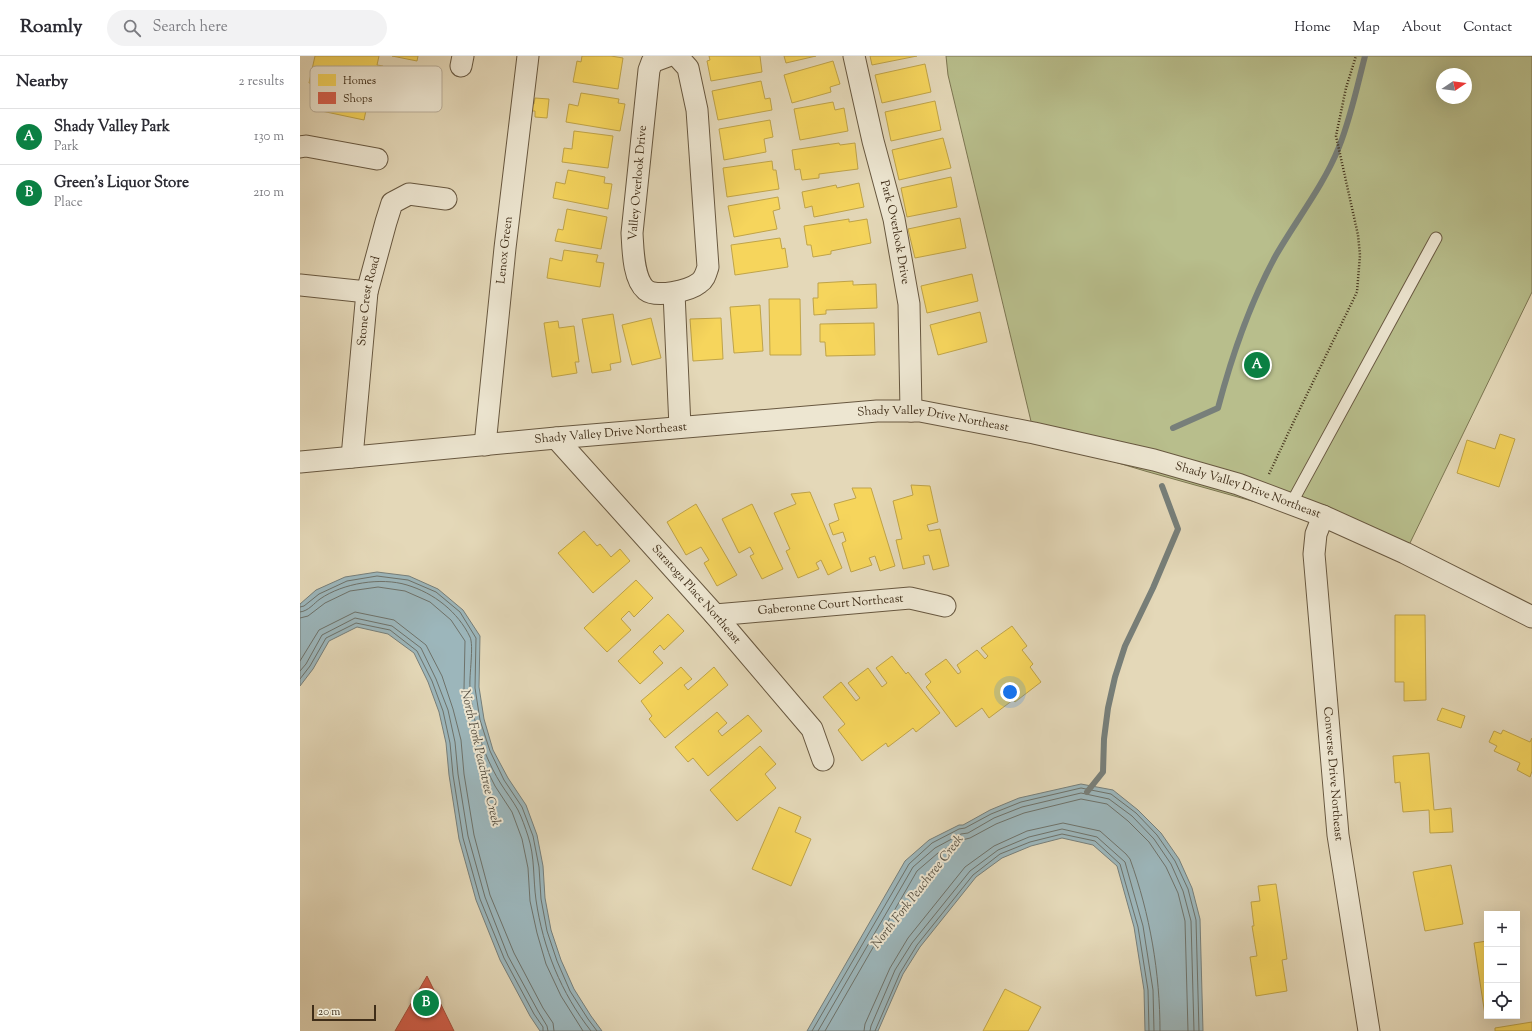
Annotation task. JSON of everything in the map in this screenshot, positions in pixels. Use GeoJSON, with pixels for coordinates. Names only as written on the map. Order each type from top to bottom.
{"type":"FeatureCollection","features":[{"type":"Feature","properties":{"kind":"street","name":"Lenox Green"},"geometry":{"type":"LineString","coordinates":[[485,445],[505,248],[528,56]]}},
{"type":"Feature","properties":{"kind":"street","name":"Valley Overlook Drive"},"geometry":{"type":"LineString","coordinates":[[668,56],[652,62],[649,70],[632,233],[633,257],[638,276],[644,289],[650,293],[674,293],[688,289],[700,283],[705,277],[708,267],[697,110],[688,68],[677,56]]}},
{"type":"Feature","properties":{"kind":"street","name":"Park Overlook Drive"},"geometry":{"type":"LineString","coordinates":[[854,56],[873,141],[894,219],[909,304],[911,411]]}},
{"type":"Feature","properties":{"kind":"street"},"geometry":{"type":"LineString","coordinates":[[300,147],[306,146],[377,159]]}},
{"type":"Feature","properties":{"kind":"street","name":"Stone Crest Road"},"geometry":{"type":"LineString","coordinates":[[352,457],[367,292],[392,203],[409,194],[446,199]]}},
{"type":"Feature","properties":{"kind":"street"},"geometry":{"type":"LineString","coordinates":[[300,286],[367,292]]}},
{"type":"Feature","properties":{"kind":"street"},"geometry":{"type":"LineString","coordinates":[[674,293],[680,427]]}},
{"type":"Feature","properties":{"kind":"street","name":"Shady Valley Drive Northeast"},"geometry":{"type":"LineString","coordinates":[[300,462],[877,410],[920,411],[1034,433],[1154,460],[1238,484],[1323,516],[1405,553],[1532,617]]}},
{"type":"Feature","properties":{"kind":"street","name":"Saratoga Place Northeast"},"geometry":{"type":"LineString","coordinates":[[556,438],[714,615],[812,729],[822,760]]}},
{"type":"Feature","properties":{"kind":"street","name":"Converse Drive Northeast"},"geometry":{"type":"LineString","coordinates":[[1323,516],[1316,534],[1314,554],[1338,835],[1369,1031]]}},
{"type":"Feature","properties":{"kind":"street","name":"Gaberonne Court Northeast"},"geometry":{"type":"LineString","coordinates":[[714,615],[910,598],[945,606]]}},
{"type":"Feature","properties":{"kind":"lane"},"geometry":{"type":"LineString","coordinates":[[1291,504],[1436,238]]}},
{"type":"Feature","properties":{"kind":"path"},"geometry":{"type":"LineString","coordinates":[[1262,493],[1291,427],[1357,292],[1360,255],[1359,242],[1336,136],[1341,108],[1356,56]]}},
{"type":"Feature","properties":{"kind":"green space"},"geometry":{"type":"Polygon","coordinates":[[[946,56],[1532,56],[1532,292],[1409,545],[1145,471],[1035,438],[948,75],[946,56]]]}},
{"type":"Feature","properties":{"kind":"water","name":"North Fork Peachtree Creek"},"geometry":{"type":"Polygon","coordinates":[[[377,572],[409,576],[438,589],[463,610],[480,636],[479,687],[484,719],[493,750],[508,778],[526,805],[537,835],[543,866],[545,898],[551,930],[561,960],[574,989],[602,1031],[540,1031],[530,1016],[500,960],[476,900],[459,839],[449,775],[446,743],[439,712],[428,682],[414,653],[388,634],[357,627],[329,641],[313,669],[300,686],[300,604],[316,590],[345,577],[377,572]]]}},
{"type":"Feature","properties":{"kind":"water","name":"North Fork Peachtree Creek"},"geometry":{"type":"Polygon","coordinates":[[[1081,784],[1113,790],[1138,810],[1161,833],[1179,859],[1192,888],[1200,919],[1203,1031],[1145,1031],[1144,990],[1134,927],[1117,866],[1093,845],[1062,838],[1031,846],[1002,858],[976,877],[920,947],[903,974],[878,1031],[807,1031],[905,861],[929,840],[959,825],[963,825],[990,810],[1019,798],[1081,784]]]}},
{"type":"Feature","properties":{"kind":"building: Homes"},"geometry":{"type":"Polygon","coordinates":[[[315,56],[379,56],[377,65],[383,66],[313,66],[315,56]]]}},
{"type":"Feature","properties":{"kind":"building: Homes"},"geometry":{"type":"Polygon","coordinates":[[[392,56],[418,56],[417,61],[392,56]]]}},
{"type":"Feature","properties":{"kind":"building: Homes"},"geometry":{"type":"Polygon","coordinates":[[[582,56],[611,56],[623,58],[618,89],[573,82],[577,61],[581,62],[582,56]]]}},
{"type":"Feature","properties":{"kind":"building: Homes"},"geometry":{"type":"Polygon","coordinates":[[[709,56],[760,56],[762,72],[711,81],[707,61],[710,60],[709,56]]]}},
{"type":"Feature","properties":{"kind":"building: Homes"},"geometry":{"type":"Polygon","coordinates":[[[784,56],[816,56],[786,63],[784,56]]]}},
{"type":"Feature","properties":{"kind":"building: Homes"},"geometry":{"type":"Polygon","coordinates":[[[870,56],[917,56],[872,65],[870,56]]]}},
{"type":"Feature","properties":{"kind":"building: Homes"},"geometry":{"type":"Polygon","coordinates":[[[833,61],[840,84],[830,87],[831,92],[792,103],[784,75],[833,61]]]}},
{"type":"Feature","properties":{"kind":"building: Homes"},"geometry":{"type":"Polygon","coordinates":[[[925,64],[931,92],[882,103],[875,75],[925,64]]]}},
{"type":"Feature","properties":{"kind":"building: Homes"},"geometry":{"type":"Polygon","coordinates":[[[761,81],[765,99],[770,98],[772,110],[718,120],[712,91],[761,81]]]}},
{"type":"Feature","properties":{"kind":"building: Homes"},"geometry":{"type":"Polygon","coordinates":[[[581,93],[619,99],[618,103],[625,104],[620,131],[566,122],[569,104],[578,106],[581,93]]]}},
{"type":"Feature","properties":{"kind":"building: Homes"},"geometry":{"type":"Polygon","coordinates":[[[535,98],[549,99],[547,118],[535,117],[535,111],[531,111],[535,98]]]}},
{"type":"Feature","properties":{"kind":"building: Homes"},"geometry":{"type":"Polygon","coordinates":[[[935,101],[941,130],[891,141],[885,112],[935,101]]]}},
{"type":"Feature","properties":{"kind":"building: Homes"},"geometry":{"type":"Polygon","coordinates":[[[833,102],[835,110],[844,108],[848,131],[800,140],[794,109],[833,102]]]}},
{"type":"Feature","properties":{"kind":"building: Homes"},"geometry":{"type":"Polygon","coordinates":[[[326,112],[366,112],[364,120],[326,112]]]}},
{"type":"Feature","properties":{"kind":"building: Homes"},"geometry":{"type":"Polygon","coordinates":[[[770,120],[773,137],[764,139],[766,152],[724,160],[719,129],[770,120]]]}},
{"type":"Feature","properties":{"kind":"building: Homes"},"geometry":{"type":"Polygon","coordinates":[[[574,131],[613,136],[608,168],[562,162],[564,148],[572,149],[574,131]]]}},
{"type":"Feature","properties":{"kind":"building: Homes"},"geometry":{"type":"Polygon","coordinates":[[[943,138],[951,168],[899,180],[892,150],[943,138]]]}},
{"type":"Feature","properties":{"kind":"building: Homes"},"geometry":{"type":"Polygon","coordinates":[[[839,143],[840,145],[855,143],[858,169],[819,174],[819,178],[802,180],[800,169],[795,170],[792,150],[839,143]]]}},
{"type":"Feature","properties":{"kind":"building: Homes"},"geometry":{"type":"Polygon","coordinates":[[[772,161],[773,170],[776,170],[779,189],[727,197],[723,168],[772,161]]]}},
{"type":"Feature","properties":{"kind":"building: Homes"},"geometry":{"type":"Polygon","coordinates":[[[568,170],[605,177],[604,183],[612,184],[608,209],[553,198],[556,182],[565,184],[568,170]]]}},
{"type":"Feature","properties":{"kind":"building: Homes"},"geometry":{"type":"Polygon","coordinates":[[[951,177],[957,207],[907,217],[901,188],[951,177]]]}},
{"type":"Feature","properties":{"kind":"building: Homes"},"geometry":{"type":"Polygon","coordinates":[[[859,183],[864,207],[814,217],[812,206],[805,208],[802,192],[836,185],[837,188],[859,183]]]}},
{"type":"Feature","properties":{"kind":"building: Homes"},"geometry":{"type":"Polygon","coordinates":[[[778,197],[780,209],[773,211],[777,229],[734,237],[728,206],[778,197]]]}},
{"type":"Feature","properties":{"kind":"building: Homes"},"geometry":{"type":"Polygon","coordinates":[[[567,209],[607,217],[601,249],[555,241],[558,229],[563,230],[567,209]]]}},
{"type":"Feature","properties":{"kind":"building: Homes"},"geometry":{"type":"Polygon","coordinates":[[[960,218],[966,248],[915,258],[908,229],[960,218]]]}},
{"type":"Feature","properties":{"kind":"building: Homes"},"geometry":{"type":"Polygon","coordinates":[[[849,219],[849,222],[867,219],[871,243],[831,251],[831,254],[813,257],[811,245],[807,245],[804,226],[849,219]]]}},
{"type":"Feature","properties":{"kind":"building: Homes"},"geometry":{"type":"Polygon","coordinates":[[[780,238],[782,249],[785,248],[788,267],[735,275],[731,245],[780,238]]]}},
{"type":"Feature","properties":{"kind":"building: Homes"},"geometry":{"type":"Polygon","coordinates":[[[564,250],[598,255],[596,262],[604,263],[600,287],[547,278],[550,258],[562,261],[564,250]]]}},
{"type":"Feature","properties":{"kind":"building: Homes"},"geometry":{"type":"Polygon","coordinates":[[[972,274],[978,301],[927,313],[921,286],[972,274]]]}},
{"type":"Feature","properties":{"kind":"building: Homes"},"geometry":{"type":"Polygon","coordinates":[[[853,281],[853,285],[876,284],[877,308],[826,310],[826,314],[814,315],[813,298],[818,298],[818,283],[853,281]]]}},
{"type":"Feature","properties":{"kind":"building: Homes"},"geometry":{"type":"Polygon","coordinates":[[[769,299],[800,299],[801,355],[770,355],[769,299]]]}},
{"type":"Feature","properties":{"kind":"building: Homes"},"geometry":{"type":"Polygon","coordinates":[[[760,305],[763,351],[734,353],[730,307],[760,305]]]}},
{"type":"Feature","properties":{"kind":"building: Homes"},"geometry":{"type":"Polygon","coordinates":[[[980,312],[987,342],[938,355],[930,325],[980,312]]]}},
{"type":"Feature","properties":{"kind":"building: Homes"},"geometry":{"type":"Polygon","coordinates":[[[613,314],[621,362],[610,364],[611,370],[592,373],[582,319],[613,314]]]}},
{"type":"Feature","properties":{"kind":"building: Homes"},"geometry":{"type":"Polygon","coordinates":[[[651,318],[661,358],[632,365],[622,325],[651,318]]]}},
{"type":"Feature","properties":{"kind":"building: Homes"},"geometry":{"type":"Polygon","coordinates":[[[721,318],[723,359],[693,361],[690,319],[721,318]]]}},
{"type":"Feature","properties":{"kind":"building: Homes"},"geometry":{"type":"Polygon","coordinates":[[[558,321],[559,328],[574,326],[579,362],[575,362],[577,373],[552,377],[544,323],[558,321]]]}},
{"type":"Feature","properties":{"kind":"building: Homes"},"geometry":{"type":"Polygon","coordinates":[[[874,323],[875,355],[826,356],[825,342],[820,342],[820,324],[874,323]]]}},
{"type":"Feature","properties":{"kind":"building: Homes"},"geometry":{"type":"Polygon","coordinates":[[[1500,434],[1515,439],[1499,487],[1457,473],[1467,440],[1495,449],[1500,434]]]}},
{"type":"Feature","properties":{"kind":"building: Homes"},"geometry":{"type":"Polygon","coordinates":[[[911,485],[930,486],[938,522],[927,525],[929,531],[940,529],[949,566],[933,570],[929,555],[923,556],[925,564],[903,569],[896,540],[902,539],[893,501],[913,495],[911,485]]]}},
{"type":"Feature","properties":{"kind":"building: Homes"},"geometry":{"type":"Polygon","coordinates":[[[852,488],[871,488],[895,566],[880,571],[875,556],[869,558],[872,565],[851,572],[842,543],[846,541],[843,532],[833,535],[829,524],[839,520],[834,504],[856,498],[852,488]]]}},
{"type":"Feature","properties":{"kind":"building: Homes"},"geometry":{"type":"Polygon","coordinates":[[[810,492],[842,568],[828,575],[821,560],[816,563],[819,569],[798,578],[786,551],[790,549],[774,513],[796,504],[791,494],[810,492]]]}},
{"type":"Feature","properties":{"kind":"building: Homes"},"geometry":{"type":"Polygon","coordinates":[[[696,504],[737,575],[717,586],[704,563],[709,560],[701,547],[686,555],[667,522],[696,504]]]}},
{"type":"Feature","properties":{"kind":"building: Homes"},"geometry":{"type":"Polygon","coordinates":[[[752,504],[783,569],[762,579],[750,556],[754,554],[750,547],[739,553],[722,519],[752,504]]]}},
{"type":"Feature","properties":{"kind":"building: Homes"},"geometry":{"type":"Polygon","coordinates":[[[584,531],[597,546],[600,544],[611,557],[620,549],[630,561],[593,593],[558,553],[584,531]]]}},
{"type":"Feature","properties":{"kind":"building: Homes"},"geometry":{"type":"Polygon","coordinates":[[[636,580],[653,598],[634,617],[629,611],[621,619],[631,630],[607,652],[584,628],[636,580]]]}},
{"type":"Feature","properties":{"kind":"building: Homes"},"geometry":{"type":"Polygon","coordinates":[[[668,614],[684,631],[664,650],[660,645],[653,652],[663,663],[640,684],[618,661],[668,614]]]}},
{"type":"Feature","properties":{"kind":"building: Homes"},"geometry":{"type":"Polygon","coordinates":[[[1395,615],[1425,615],[1426,700],[1404,701],[1404,682],[1395,682],[1395,615]]]}},
{"type":"Feature","properties":{"kind":"building: Homes"},"geometry":{"type":"Polygon","coordinates":[[[1012,626],[1027,646],[1022,650],[1033,664],[1030,667],[1041,682],[1015,702],[1013,700],[989,718],[982,708],[956,727],[926,687],[931,682],[925,674],[946,659],[958,674],[961,672],[957,665],[977,650],[985,659],[988,656],[981,648],[1012,626]]]}},
{"type":"Feature","properties":{"kind":"building: Homes"},"geometry":{"type":"Polygon","coordinates":[[[892,656],[906,674],[908,672],[940,713],[916,732],[913,728],[888,747],[886,743],[862,761],[838,730],[845,724],[823,697],[841,682],[856,701],[860,698],[848,683],[868,668],[882,687],[887,683],[876,668],[892,656]]]}},
{"type":"Feature","properties":{"kind":"building: Homes"},"geometry":{"type":"Polygon","coordinates":[[[681,667],[692,679],[684,685],[688,690],[714,667],[728,685],[665,738],[649,719],[652,716],[641,701],[681,667]]]}},
{"type":"Feature","properties":{"kind":"building: Homes"},"geometry":{"type":"Polygon","coordinates":[[[1442,708],[1465,716],[1461,728],[1437,720],[1442,708]]]}},
{"type":"Feature","properties":{"kind":"building: Homes"},"geometry":{"type":"Polygon","coordinates":[[[717,712],[727,723],[718,731],[722,736],[748,715],[762,731],[708,776],[693,758],[688,762],[675,747],[717,712]]]}},
{"type":"Feature","properties":{"kind":"building: Homes"},"geometry":{"type":"Polygon","coordinates":[[[1503,730],[1530,742],[1532,738],[1532,771],[1530,777],[1517,770],[1520,763],[1494,751],[1497,746],[1489,742],[1494,731],[1501,734],[1503,730]]]}},
{"type":"Feature","properties":{"kind":"building: Homes"},"geometry":{"type":"Polygon","coordinates":[[[760,746],[776,764],[765,774],[776,788],[737,821],[710,790],[760,746]]]}},
{"type":"Feature","properties":{"kind":"building: Homes"},"geometry":{"type":"Polygon","coordinates":[[[1429,753],[1434,810],[1451,808],[1453,832],[1430,833],[1429,810],[1403,812],[1400,782],[1395,783],[1393,756],[1429,753]]]}},
{"type":"Feature","properties":{"kind":"building: Homes"},"geometry":{"type":"Polygon","coordinates":[[[779,807],[801,817],[795,832],[811,839],[791,886],[752,869],[779,807]]]}},
{"type":"Feature","properties":{"kind":"building: Homes"},"geometry":{"type":"Polygon","coordinates":[[[1451,865],[1463,924],[1425,931],[1413,872],[1451,865]]]}},
{"type":"Feature","properties":{"kind":"building: Homes"},"geometry":{"type":"Polygon","coordinates":[[[1276,884],[1287,959],[1282,960],[1287,991],[1256,996],[1250,957],[1257,956],[1252,926],[1254,926],[1251,902],[1260,901],[1258,886],[1276,884]]]}},
{"type":"Feature","properties":{"kind":"building: Homes"},"geometry":{"type":"Polygon","coordinates":[[[1484,941],[1484,1008],[1474,943],[1484,941]]]}},
{"type":"Feature","properties":{"kind":"building: Homes"},"geometry":{"type":"Polygon","coordinates":[[[1005,989],[1041,1007],[1028,1031],[983,1031],[1005,989]]]}},
{"type":"Feature","properties":{"kind":"building: Homes"},"geometry":{"type":"Polygon","coordinates":[[[1532,1022],[1532,1031],[1495,1031],[1495,1028],[1532,1022]]]}},
{"type":"Feature","properties":{"kind":"building: Shops"},"geometry":{"type":"Polygon","coordinates":[[[427,976],[454,1031],[395,1031],[427,976]]]}},
{"type":"Feature","properties":{"kind":"waterway"},"geometry":{"type":"LineString","coordinates":[[1173,428],[1218,408],[1235,350],[1257,293],[1283,243],[1333,162],[1350,113],[1365,56]]}},
{"type":"Feature","properties":{"kind":"waterway"},"geometry":{"type":"LineString","coordinates":[[1087,792],[1103,772],[1104,739],[1108,708],[1115,677],[1125,646],[1153,588],[1178,529],[1162,486]]}},
{"type":"Feature","properties":{"kind":"place","name":"Shady Valley Park"},"geometry":{"type":"Point","coordinates":[1257,365]}},
{"type":"Feature","properties":{"kind":"place","name":"Green's Liquor Store"},"geometry":{"type":"Point","coordinates":[426,1003]}}]}
